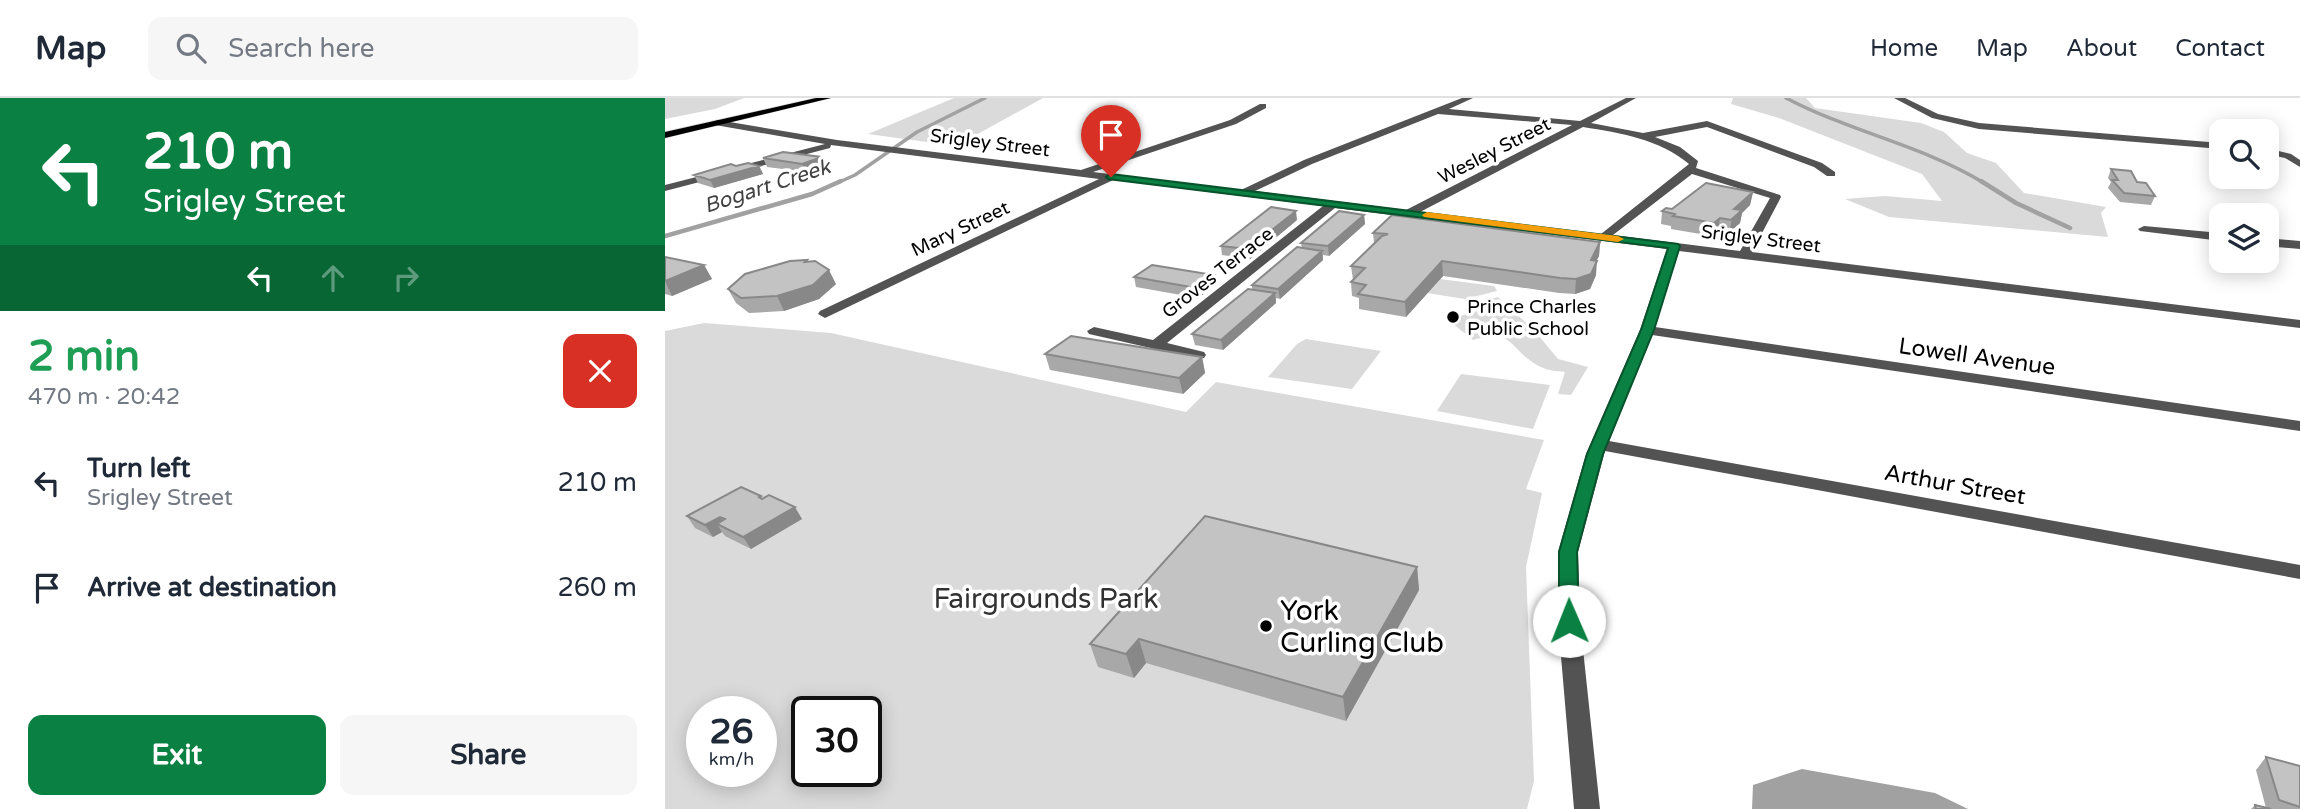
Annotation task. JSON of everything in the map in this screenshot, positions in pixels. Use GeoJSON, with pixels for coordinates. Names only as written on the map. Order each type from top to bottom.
{"type":"FeatureCollection","features":[{"type":"Feature","properties":{"kind":"main road"},"geometry":{"type":"LineString","coordinates":[[665,135],[827,98]]}},
{"type":"Feature","properties":{"kind":"street"},"geometry":{"type":"LineString","coordinates":[[1243,193],[1353,144],[1469,98]]}},
{"type":"Feature","properties":{"kind":"street","name":"Wesley Street"},"geometry":{"type":"LineString","coordinates":[[1409,213],[1632,98]]}},
{"type":"Feature","properties":{"kind":"street"},"geometry":{"type":"LineString","coordinates":[[1898,98],[1935,116],[1979,126],[2209,145]]}},
{"type":"Feature","properties":{"kind":"street"},"geometry":{"type":"LineString","coordinates":[[1081,172],[1233,122],[1263,106]]}},
{"type":"Feature","properties":{"kind":"street"},"geometry":{"type":"LineString","coordinates":[[1438,111],[1583,123],[1641,137],[1684,153],[1694,163],[1690,170],[1604,237]]}},
{"type":"Feature","properties":{"kind":"street","name":"Srigley Street"},"geometry":{"type":"LineString","coordinates":[[718,123],[837,143],[2300,324]]}},
{"type":"Feature","properties":{"kind":"street"},"geometry":{"type":"LineString","coordinates":[[1641,137],[1706,124],[1724,128],[1807,160],[1831,174]]}},
{"type":"Feature","properties":{"kind":"street"},"geometry":{"type":"LineString","coordinates":[[665,188],[837,143]]}},
{"type":"Feature","properties":{"kind":"street"},"geometry":{"type":"LineString","coordinates":[[2279,154],[2300,164]]}},
{"type":"Feature","properties":{"kind":"street"},"geometry":{"type":"LineString","coordinates":[[1690,170],[1776,197],[1744,255]]}},
{"type":"Feature","properties":{"kind":"street","name":"Mary Street"},"geometry":{"type":"LineString","coordinates":[[825,314],[1111,177]]}},
{"type":"Feature","properties":{"kind":"street","name":"Groves Terrace"},"geometry":{"type":"LineString","coordinates":[[1157,344],[1333,204]]}},
{"type":"Feature","properties":{"kind":"street"},"geometry":{"type":"LineString","coordinates":[[2144,229],[2209,236]]}},
{"type":"Feature","properties":{"kind":"street"},"geometry":{"type":"LineString","coordinates":[[2279,243],[2300,245]]}},
{"type":"Feature","properties":{"kind":"street"},"geometry":{"type":"LineString","coordinates":[[1587,809],[1569,621],[1568,552],[1595,454],[1647,330],[1674,246]]}},
{"type":"Feature","properties":{"kind":"street","name":"Lowell Avenue"},"geometry":{"type":"LineString","coordinates":[[1647,330],[2300,426]]}},
{"type":"Feature","properties":{"kind":"street","name":"Groves Terrace"},"geometry":{"type":"LineString","coordinates":[[1094,331],[1199,355]]}},
{"type":"Feature","properties":{"kind":"street","name":"Arthur Street"},"geometry":{"type":"LineString","coordinates":[[1601,445],[2300,572]]}},
{"type":"Feature","properties":{"kind":"green space"},"geometry":{"type":"Polygon","coordinates":[[[665,98],[744,98],[715,109],[665,119],[665,98]]]}},
{"type":"Feature","properties":{"kind":"green space"},"geometry":{"type":"Polygon","coordinates":[[[954,98],[1043,98],[956,146],[868,134],[954,98]]]}},
{"type":"Feature","properties":{"kind":"green space"},"geometry":{"type":"Polygon","coordinates":[[[1733,98],[1806,98],[1815,108],[1921,123],[1944,132],[1967,153],[1996,163],[2024,193],[2106,207],[2101,213],[2108,237],[1889,217],[1845,199],[1885,196],[1942,201],[1922,174],[1779,118],[1731,104],[1733,98]]]}},
{"type":"Feature","properties":{"kind":"green space"},"geometry":{"type":"Polygon","coordinates":[[[1440,279],[1494,286],[1497,291],[1465,299],[1427,293],[1440,279]]]}},
{"type":"Feature","properties":{"kind":"green space"},"geometry":{"type":"Polygon","coordinates":[[[1498,297],[1534,330],[1558,359],[1588,367],[1571,395],[1558,394],[1565,372],[1537,365],[1503,338],[1496,336],[1473,340],[1447,319],[1476,312],[1474,303],[1498,297]]]}},
{"type":"Feature","properties":{"kind":"green space","name":"Fairgrounds Park"},"geometry":{"type":"Polygon","coordinates":[[[704,323],[831,333],[1186,412],[1216,382],[1544,440],[1526,489],[1542,493],[1526,567],[1534,781],[1527,809],[665,809],[665,331],[704,323]]]}},
{"type":"Feature","properties":{"kind":"green space"},"geometry":{"type":"Polygon","coordinates":[[[1306,339],[1381,351],[1352,389],[1268,377],[1297,344],[1306,339]]]}},
{"type":"Feature","properties":{"kind":"green space"},"geometry":{"type":"Polygon","coordinates":[[[1461,374],[1550,385],[1533,429],[1437,411],[1461,374]]]}},
{"type":"Feature","properties":{"kind":"shaded area"},"geometry":{"type":"Polygon","coordinates":[[[1802,769],[1935,793],[1968,809],[1752,809],[1753,785],[1802,769]]]}},
{"type":"Feature","properties":{"kind":"building"},"geometry":{"type":"Polygon","coordinates":[[[783,152],[822,157],[802,164],[763,158],[783,152]]]}},
{"type":"Feature","properties":{"kind":"building"},"geometry":{"type":"Polygon","coordinates":[[[748,163],[759,166],[710,180],[694,175],[731,164],[736,166],[748,163]]]}},
{"type":"Feature","properties":{"kind":"building"},"geometry":{"type":"Polygon","coordinates":[[[2111,169],[2131,171],[2137,182],[2146,183],[2155,196],[2124,193],[2112,180],[2118,180],[2111,169]]]}},
{"type":"Feature","properties":{"kind":"building"},"geometry":{"type":"Polygon","coordinates":[[[1706,183],[1753,192],[1734,209],[1742,210],[1731,220],[1720,218],[1714,223],[1673,216],[1675,214],[1662,211],[1666,208],[1672,209],[1706,183]]]}},
{"type":"Feature","properties":{"kind":"building"},"geometry":{"type":"Polygon","coordinates":[[[1271,207],[1296,211],[1248,249],[1221,246],[1271,207]]]}},
{"type":"Feature","properties":{"kind":"building"},"geometry":{"type":"Polygon","coordinates":[[[1339,211],[1364,215],[1328,246],[1301,243],[1339,211]]]}},
{"type":"Feature","properties":{"kind":"building"},"geometry":{"type":"Polygon","coordinates":[[[1392,215],[1600,242],[1591,260],[1597,261],[1591,274],[1576,279],[1442,261],[1405,302],[1358,294],[1366,285],[1351,282],[1365,268],[1351,266],[1382,236],[1388,234],[1373,233],[1392,215]]]}},
{"type":"Feature","properties":{"kind":"building"},"geometry":{"type":"Polygon","coordinates":[[[1297,247],[1322,251],[1278,289],[1252,285],[1297,247]]]}},
{"type":"Feature","properties":{"kind":"building"},"geometry":{"type":"Polygon","coordinates":[[[665,257],[704,265],[665,281],[665,257]]]}},
{"type":"Feature","properties":{"kind":"building"},"geometry":{"type":"Polygon","coordinates":[[[807,260],[805,262],[815,261],[829,270],[813,285],[777,296],[741,298],[728,289],[745,274],[790,261],[807,260]]]}},
{"type":"Feature","properties":{"kind":"building"},"geometry":{"type":"Polygon","coordinates":[[[1152,265],[1214,275],[1196,288],[1134,277],[1152,265]]]}},
{"type":"Feature","properties":{"kind":"building"},"geometry":{"type":"Polygon","coordinates":[[[1248,289],[1275,293],[1221,340],[1192,334],[1248,289]]]}},
{"type":"Feature","properties":{"kind":"building"},"geometry":{"type":"Polygon","coordinates":[[[1071,336],[1202,357],[1179,378],[1045,354],[1071,336]]]}},
{"type":"Feature","properties":{"kind":"building"},"geometry":{"type":"Polygon","coordinates":[[[741,487],[761,496],[759,497],[762,499],[769,495],[795,507],[743,537],[717,524],[725,519],[720,517],[705,525],[687,516],[741,487]]]}},
{"type":"Feature","properties":{"kind":"building","name":"York Curling Club"},"geometry":{"type":"Polygon","coordinates":[[[1205,516],[1417,567],[1343,697],[1139,639],[1126,654],[1090,644],[1205,516]]]}},
{"type":"Feature","properties":{"kind":"building"},"geometry":{"type":"Polygon","coordinates":[[[2266,757],[2300,766],[2300,807],[2279,800],[2266,757]]]}},
{"type":"Feature","properties":{"kind":"waterway","name":"Bogart Creek"},"geometry":{"type":"LineString","coordinates":[[837,183],[855,175],[917,132],[985,98]]}},
{"type":"Feature","properties":{"kind":"waterway"},"geometry":{"type":"LineString","coordinates":[[1786,98],[1810,110],[1936,158],[1984,183]]}},
{"type":"Feature","properties":{"kind":"waterway","name":"Bogart Creek"},"geometry":{"type":"LineString","coordinates":[[665,236],[812,194],[841,181]]}},
{"type":"Feature","properties":{"kind":"waterway"},"geometry":{"type":"LineString","coordinates":[[1981,181],[2016,203],[2070,228]]}},
{"type":"Feature","properties":{"kind":"slow traffic"},"geometry":{"type":"LineString","coordinates":[[1427,215],[1618,239]]}},
{"type":"Feature","properties":{"kind":"place","name":"Prince Charles Public School"},"geometry":{"type":"Point","coordinates":[1453,317]}},
{"type":"Feature","properties":{"kind":"place","name":"York Curling Club"},"geometry":{"type":"Point","coordinates":[1266,626]}},
{"type":"Feature","properties":{"kind":"route"},"geometry":{"type":"LineString","coordinates":[[1111,177],[1674,246],[1647,330],[1595,454],[1568,552],[1569,621]]}}]}
